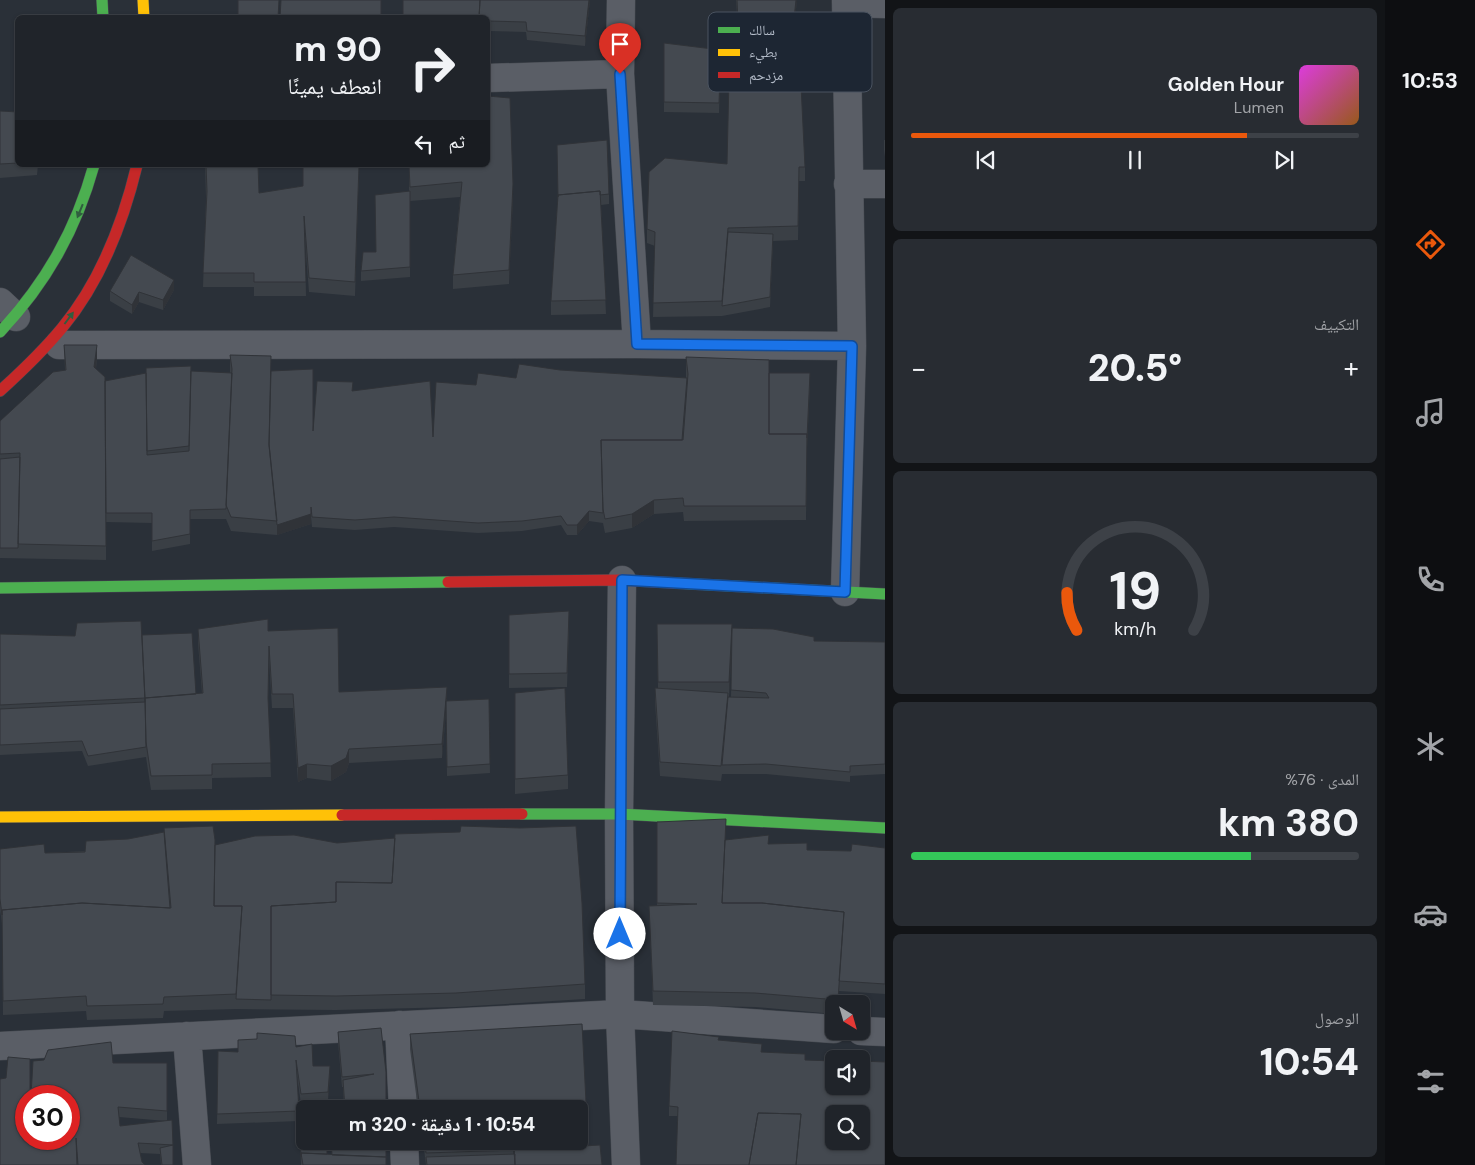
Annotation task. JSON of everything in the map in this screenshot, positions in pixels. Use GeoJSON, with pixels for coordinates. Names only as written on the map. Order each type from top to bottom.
{"type":"FeatureCollection","features":[{"type":"Feature","properties":{"kind":"street"},"geometry":{"type":"LineString","coordinates":[[102,0],[103,15]]}},
{"type":"Feature","properties":{"kind":"street"},"geometry":{"type":"LineString","coordinates":[[143,0],[144,15]]}},
{"type":"Feature","properties":{"kind":"street"},"geometry":{"type":"LineString","coordinates":[[621,0],[620,74],[637,344]]}},
{"type":"Feature","properties":{"kind":"street"},"geometry":{"type":"LineString","coordinates":[[846,2],[885,4]]}},
{"type":"Feature","properties":{"kind":"street"},"geometry":{"type":"LineString","coordinates":[[490,78],[620,74]]}},
{"type":"Feature","properties":{"kind":"street"},"geometry":{"type":"LineString","coordinates":[[845,592],[852,346],[847,92]]}},
{"type":"Feature","properties":{"kind":"street"},"geometry":{"type":"LineString","coordinates":[[5,317],[53,266],[81,209],[93,167]]}},
{"type":"Feature","properties":{"kind":"street"},"geometry":{"type":"LineString","coordinates":[[0,391],[48,345],[73,314],[94,280],[127,206],[137,167]]}},
{"type":"Feature","properties":{"kind":"street"},"geometry":{"type":"LineString","coordinates":[[848,184],[885,184]]}},
{"type":"Feature","properties":{"kind":"street"},"geometry":{"type":"LineString","coordinates":[[48,345],[637,344],[852,346]]}},
{"type":"Feature","properties":{"kind":"street"},"geometry":{"type":"LineString","coordinates":[[622,580],[619,814],[620,1014],[626,1165]]}},
{"type":"Feature","properties":{"kind":"street"},"geometry":{"type":"LineString","coordinates":[[0,588],[622,580],[885,594]]}},
{"type":"Feature","properties":{"kind":"street"},"geometry":{"type":"LineString","coordinates":[[0,817],[619,814],[885,828]]}},
{"type":"Feature","properties":{"kind":"street"},"geometry":{"type":"LineString","coordinates":[[0,1046],[620,1014],[825,1028]]}},
{"type":"Feature","properties":{"kind":"street"},"geometry":{"type":"LineString","coordinates":[[399,1025],[403,1100]]}},
{"type":"Feature","properties":{"kind":"street"},"geometry":{"type":"LineString","coordinates":[[870,1031],[885,1032]]}},
{"type":"Feature","properties":{"kind":"street"},"geometry":{"type":"LineString","coordinates":[[186,1036],[196,1165]]}},
{"type":"Feature","properties":{"kind":"street"},"geometry":{"type":"LineString","coordinates":[[404,1150],[405,1165]]}},
{"type":"Feature","properties":{"kind":"building"},"geometry":{"type":"Polygon","coordinates":[[[238,0],[279,0],[278,15],[238,15],[238,0]]]}},
{"type":"Feature","properties":{"kind":"building"},"geometry":{"type":"Polygon","coordinates":[[[281,0],[381,0],[381,15],[280,15],[281,0]]]}},
{"type":"Feature","properties":{"kind":"building"},"geometry":{"type":"Polygon","coordinates":[[[403,0],[480,0],[479,15],[403,15],[403,0]]]}},
{"type":"Feature","properties":{"kind":"building"},"geometry":{"type":"Polygon","coordinates":[[[480,0],[589,0],[585,36],[527,31],[526,22],[490,21],[490,15],[479,15],[480,0]]]}},
{"type":"Feature","properties":{"kind":"building"},"geometry":{"type":"Polygon","coordinates":[[[737,0],[796,0],[795,12],[738,12],[737,0]]]}},
{"type":"Feature","properties":{"kind":"building"},"geometry":{"type":"Polygon","coordinates":[[[664,43],[708,48],[708,92],[719,92],[719,103],[664,102],[664,43]]]}},
{"type":"Feature","properties":{"kind":"building"},"geometry":{"type":"Polygon","coordinates":[[[729,92],[801,92],[805,167],[799,167],[798,226],[728,228],[722,301],[653,303],[655,232],[647,229],[649,172],[665,158],[727,164],[729,92]]]}},
{"type":"Feature","properties":{"kind":"building"},"geometry":{"type":"Polygon","coordinates":[[[490,96],[510,98],[513,184],[509,270],[453,275],[462,182],[410,187],[409,167],[490,167],[490,96]]]}},
{"type":"Feature","properties":{"kind":"building"},"geometry":{"type":"Polygon","coordinates":[[[0,111],[15,112],[15,163],[0,164],[0,111]]]}},
{"type":"Feature","properties":{"kind":"building"},"geometry":{"type":"Polygon","coordinates":[[[607,140],[609,194],[600,195],[600,191],[558,195],[558,197],[557,145],[607,140]]]}},
{"type":"Feature","properties":{"kind":"building"},"geometry":{"type":"Polygon","coordinates":[[[206,167],[258,167],[259,193],[303,186],[303,167],[359,167],[355,282],[309,278],[304,216],[306,282],[254,282],[254,273],[203,273],[207,191],[206,167]]]}},
{"type":"Feature","properties":{"kind":"building"},"geometry":{"type":"Polygon","coordinates":[[[410,191],[410,267],[361,271],[363,252],[376,252],[375,195],[410,191]]]}},
{"type":"Feature","properties":{"kind":"building"},"geometry":{"type":"Polygon","coordinates":[[[600,191],[606,300],[551,301],[558,195],[600,191]]]}},
{"type":"Feature","properties":{"kind":"building"},"geometry":{"type":"Polygon","coordinates":[[[728,232],[773,234],[770,297],[722,306],[728,232]]]}},
{"type":"Feature","properties":{"kind":"building"},"geometry":{"type":"Polygon","coordinates":[[[131,255],[174,280],[163,300],[139,292],[132,305],[110,291],[131,255]]]}},
{"type":"Feature","properties":{"kind":"building"},"geometry":{"type":"Polygon","coordinates":[[[64,345],[97,345],[94,367],[105,377],[106,546],[18,544],[20,453],[0,454],[0,421],[53,372],[66,370],[64,345]]]}},
{"type":"Feature","properties":{"kind":"building"},"geometry":{"type":"Polygon","coordinates":[[[230,355],[271,356],[269,444],[277,521],[231,517],[226,505],[232,369],[230,355]]]}},
{"type":"Feature","properties":{"kind":"building"},"geometry":{"type":"Polygon","coordinates":[[[686,357],[769,360],[769,434],[807,434],[806,506],[684,506],[683,498],[654,500],[632,514],[605,519],[601,440],[683,440],[688,374],[686,357]]]}},
{"type":"Feature","properties":{"kind":"building"},"geometry":{"type":"Polygon","coordinates":[[[519,364],[560,370],[687,378],[682,440],[601,440],[603,513],[589,511],[577,525],[567,525],[561,516],[522,521],[478,523],[394,517],[355,520],[312,517],[311,507],[311,514],[277,525],[269,445],[271,371],[313,369],[313,431],[317,381],[353,382],[352,391],[430,381],[433,437],[436,382],[476,385],[478,373],[516,378],[519,364]]]}},
{"type":"Feature","properties":{"kind":"building"},"geometry":{"type":"Polygon","coordinates":[[[191,366],[189,446],[147,451],[146,368],[191,366]]]}},
{"type":"Feature","properties":{"kind":"building"},"geometry":{"type":"Polygon","coordinates":[[[191,371],[232,373],[226,509],[190,510],[190,534],[152,541],[152,513],[106,513],[105,381],[146,373],[147,455],[189,451],[191,371]]]}},
{"type":"Feature","properties":{"kind":"building"},"geometry":{"type":"Polygon","coordinates":[[[769,373],[810,373],[807,438],[807,434],[769,434],[769,373]]]}},
{"type":"Feature","properties":{"kind":"building"},"geometry":{"type":"Polygon","coordinates":[[[20,457],[18,548],[0,548],[0,459],[20,457]]]}},
{"type":"Feature","properties":{"kind":"building"},"geometry":{"type":"Polygon","coordinates":[[[569,611],[567,673],[509,674],[509,615],[569,611]]]}},
{"type":"Feature","properties":{"kind":"building"},"geometry":{"type":"Polygon","coordinates":[[[268,619],[268,631],[338,628],[339,692],[447,687],[442,744],[349,749],[346,758],[331,766],[307,764],[298,768],[293,694],[272,694],[269,646],[268,698],[271,763],[212,764],[212,775],[151,776],[146,742],[145,698],[203,693],[198,629],[268,619]]]}},
{"type":"Feature","properties":{"kind":"building"},"geometry":{"type":"Polygon","coordinates":[[[141,621],[145,698],[0,705],[0,634],[75,636],[77,623],[141,621]]]}},
{"type":"Feature","properties":{"kind":"building"},"geometry":{"type":"Polygon","coordinates":[[[657,624],[732,624],[729,682],[658,682],[657,624]]]}},
{"type":"Feature","properties":{"kind":"building"},"geometry":{"type":"Polygon","coordinates":[[[732,628],[773,629],[814,637],[814,641],[885,642],[885,764],[850,766],[850,772],[766,764],[722,765],[728,697],[769,698],[766,693],[731,690],[732,628]]]}},
{"type":"Feature","properties":{"kind":"building"},"geometry":{"type":"Polygon","coordinates":[[[192,633],[196,694],[145,698],[146,747],[88,756],[82,741],[0,745],[0,709],[145,702],[142,635],[192,633]]]}},
{"type":"Feature","properties":{"kind":"building"},"geometry":{"type":"Polygon","coordinates":[[[565,688],[568,775],[515,779],[515,693],[565,688]]]}},
{"type":"Feature","properties":{"kind":"building"},"geometry":{"type":"Polygon","coordinates":[[[655,688],[728,693],[721,766],[660,762],[655,688]]]}},
{"type":"Feature","properties":{"kind":"building"},"geometry":{"type":"Polygon","coordinates":[[[489,699],[490,764],[447,767],[446,701],[489,699]]]}},
{"type":"Feature","properties":{"kind":"building"},"geometry":{"type":"Polygon","coordinates":[[[726,819],[722,903],[762,903],[844,912],[838,995],[825,995],[825,999],[755,993],[653,991],[649,906],[697,904],[657,903],[657,822],[726,819]]]}},
{"type":"Feature","properties":{"kind":"building"},"geometry":{"type":"Polygon","coordinates":[[[213,826],[215,840],[214,906],[242,906],[236,994],[164,997],[163,1004],[87,1006],[86,996],[3,1001],[2,910],[82,903],[171,908],[164,828],[213,826]]]}},
{"type":"Feature","properties":{"kind":"building"},"geometry":{"type":"Polygon","coordinates":[[[461,826],[520,828],[576,826],[582,903],[585,984],[456,993],[336,996],[271,995],[271,906],[336,902],[336,882],[392,883],[395,834],[460,832],[461,826]]]}},
{"type":"Feature","properties":{"kind":"building"},"geometry":{"type":"Polygon","coordinates":[[[164,832],[170,908],[82,903],[2,910],[2,915],[0,899],[0,849],[44,844],[45,853],[85,852],[86,841],[128,839],[164,832]]]}},
{"type":"Feature","properties":{"kind":"building"},"geometry":{"type":"Polygon","coordinates":[[[294,835],[337,843],[395,838],[392,883],[336,882],[336,902],[271,906],[271,1000],[236,999],[242,906],[214,906],[215,845],[255,836],[294,835]]]}},
{"type":"Feature","properties":{"kind":"building"},"geometry":{"type":"Polygon","coordinates":[[[769,835],[768,844],[807,843],[807,850],[851,851],[852,844],[885,848],[885,984],[839,981],[844,912],[762,903],[722,903],[725,840],[769,835]]]}},
{"type":"Feature","properties":{"kind":"building"},"geometry":{"type":"Polygon","coordinates":[[[582,1024],[586,1100],[419,1100],[410,1034],[582,1024]]]}},
{"type":"Feature","properties":{"kind":"building"},"geometry":{"type":"Polygon","coordinates":[[[381,1028],[386,1072],[386,1100],[344,1100],[343,1080],[374,1074],[342,1077],[338,1032],[381,1028]]]}},
{"type":"Feature","properties":{"kind":"building"},"geometry":{"type":"Polygon","coordinates":[[[672,1031],[719,1037],[718,1040],[762,1044],[761,1052],[805,1054],[805,1060],[825,1061],[825,1095],[870,1095],[870,1061],[885,1062],[885,1165],[796,1165],[801,1114],[758,1113],[749,1165],[676,1165],[678,1107],[669,1106],[672,1031]]]}},
{"type":"Feature","properties":{"kind":"building"},"geometry":{"type":"Polygon","coordinates":[[[257,1033],[295,1036],[296,1047],[312,1044],[313,1066],[330,1066],[328,1092],[301,1094],[296,1060],[298,1100],[296,1100],[296,1111],[217,1114],[218,1051],[238,1052],[238,1040],[257,1039],[257,1033]]]}},
{"type":"Feature","properties":{"kind":"building"},"geometry":{"type":"Polygon","coordinates":[[[111,1042],[113,1063],[167,1063],[167,1111],[118,1107],[120,1126],[172,1120],[173,1145],[138,1143],[142,1162],[145,1165],[78,1165],[77,1150],[80,1150],[80,1085],[32,1085],[33,1061],[44,1060],[48,1050],[111,1042]]]}},
{"type":"Feature","properties":{"kind":"building"},"geometry":{"type":"Polygon","coordinates":[[[8,1057],[30,1059],[30,1085],[15,1085],[15,1150],[76,1150],[77,1165],[0,1165],[0,1079],[6,1078],[8,1057]]]}},
{"type":"Feature","properties":{"kind":"building"},"geometry":{"type":"Polygon","coordinates":[[[758,1113],[801,1114],[796,1165],[749,1165],[758,1113]]]}},
{"type":"Feature","properties":{"kind":"building"},"geometry":{"type":"Polygon","coordinates":[[[173,1145],[173,1165],[162,1165],[160,1148],[173,1145]]]}},
{"type":"Feature","properties":{"kind":"building"},"geometry":{"type":"Polygon","coordinates":[[[600,1145],[602,1165],[515,1165],[514,1150],[588,1150],[588,1146],[600,1145]]]}},
{"type":"Feature","properties":{"kind":"building"},"geometry":{"type":"Polygon","coordinates":[[[301,1150],[327,1150],[327,1154],[301,1153],[301,1157],[301,1150]]]}},
{"type":"Feature","properties":{"kind":"building"},"geometry":{"type":"Polygon","coordinates":[[[332,1150],[386,1150],[386,1157],[332,1155],[332,1150]]]}},
{"type":"Feature","properties":{"kind":"building"},"geometry":{"type":"Polygon","coordinates":[[[426,1150],[514,1150],[426,1153],[426,1150]]]}},
{"type":"Feature","properties":{"kind":"building"},"geometry":{"type":"Polygon","coordinates":[[[301,1153],[386,1157],[386,1165],[303,1165],[301,1153]]]}},
{"type":"Feature","properties":{"kind":"building"},"geometry":{"type":"Polygon","coordinates":[[[515,1154],[515,1165],[427,1165],[426,1157],[515,1154]]]}},
{"type":"Feature","properties":{"kind":"traffic: fast"},"geometry":{"type":"LineString","coordinates":[[102,0],[103,15]]}},
{"type":"Feature","properties":{"kind":"traffic: fast"},"geometry":{"type":"LineString","coordinates":[[0,332],[32,294],[57,255],[78,212],[93,167]]}},
{"type":"Feature","properties":{"kind":"traffic: fast"},"geometry":{"type":"LineString","coordinates":[[0,588],[448,582]]}},
{"type":"Feature","properties":{"kind":"traffic: fast"},"geometry":{"type":"LineString","coordinates":[[674,583],[885,594]]}},
{"type":"Feature","properties":{"kind":"traffic: fast"},"geometry":{"type":"LineString","coordinates":[[522,814],[619,814],[885,828]]}},
{"type":"Feature","properties":{"kind":"traffic: slow"},"geometry":{"type":"LineString","coordinates":[[143,0],[144,15]]}},
{"type":"Feature","properties":{"kind":"traffic: slow"},"geometry":{"type":"LineString","coordinates":[[0,817],[342,815]]}},
{"type":"Feature","properties":{"kind":"traffic: jam"},"geometry":{"type":"LineString","coordinates":[[0,391],[55,336],[76,310],[88,291],[109,251],[125,208],[136,167]]}},
{"type":"Feature","properties":{"kind":"traffic: jam"},"geometry":{"type":"LineString","coordinates":[[448,582],[622,580],[674,583]]}},
{"type":"Feature","properties":{"kind":"traffic: jam"},"geometry":{"type":"LineString","coordinates":[[342,815],[522,814]]}},
{"type":"Feature","properties":{"kind":"route"},"geometry":{"type":"LineString","coordinates":[[620,74],[637,344],[852,346],[845,592],[622,580],[619,814],[620,934]]}}]}
